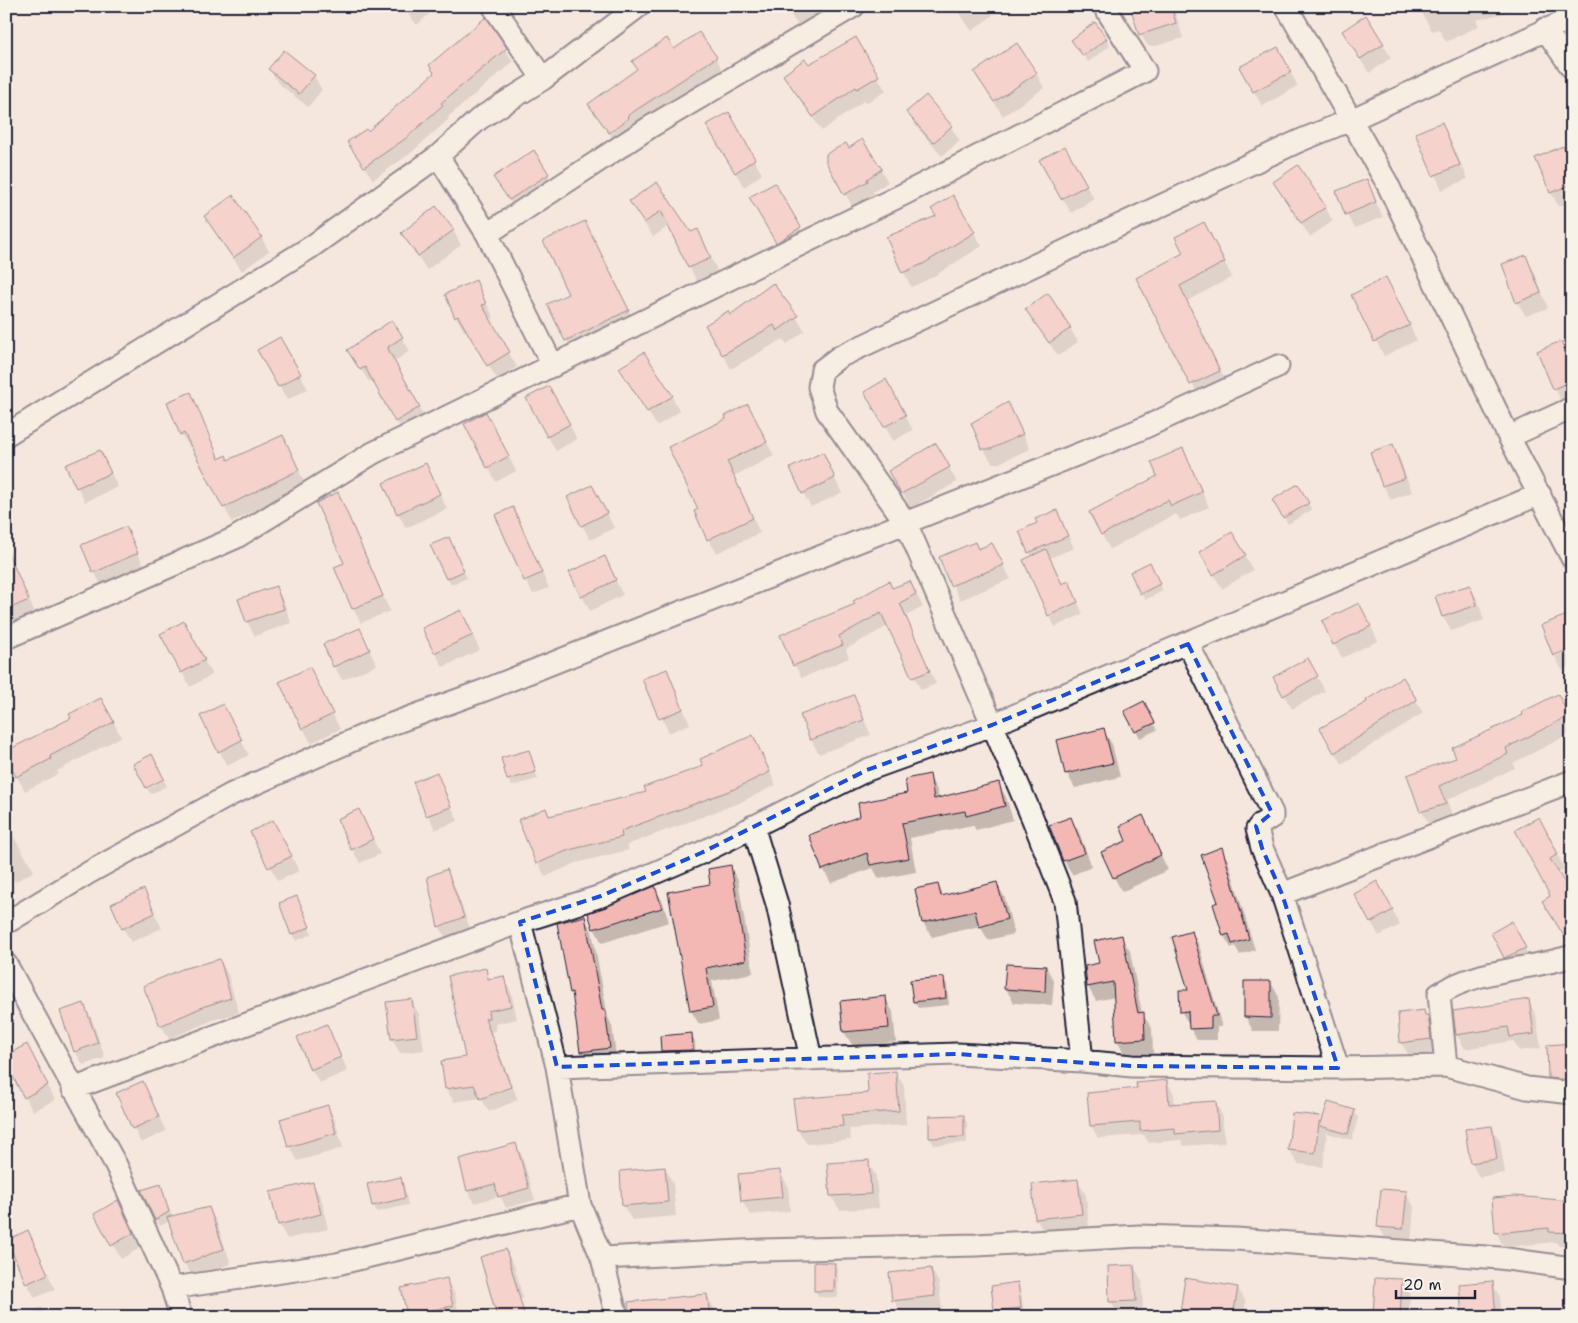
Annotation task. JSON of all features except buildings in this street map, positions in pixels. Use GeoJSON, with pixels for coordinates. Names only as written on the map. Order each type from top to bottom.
{"type":"FeatureCollection","features":[{"type":"Feature","properties":{"kind":"street"},"geometry":{"type":"LineString","coordinates":[[493,6],[543,80]]}},
{"type":"Feature","properties":{"kind":"street"},"geometry":{"type":"LineString","coordinates":[[6,435],[311,247],[438,156],[479,119],[543,80],[639,6]]}},
{"type":"Feature","properties":{"kind":"street"},"geometry":{"type":"LineString","coordinates":[[487,234],[650,128],[854,6]]}},
{"type":"Feature","properties":{"kind":"street"},"geometry":{"type":"LineString","coordinates":[[6,638],[235,538],[372,453],[897,198],[1146,71],[1104,6]]}},
{"type":"Feature","properties":{"kind":"street"},"geometry":{"type":"LineString","coordinates":[[1286,6],[1353,119],[1387,183],[1509,436],[1572,558]]}},
{"type":"Feature","properties":{"kind":"street"},"geometry":{"type":"LineString","coordinates":[[1082,1061],[1065,901],[1032,818],[906,523],[827,411],[819,387],[822,370],[839,356],[1299,141],[1353,119],[1572,18]]}},
{"type":"Feature","properties":{"kind":"street"},"geometry":{"type":"LineString","coordinates":[[1545,29],[1572,68]]}},
{"type":"Feature","properties":{"kind":"street"},"geometry":{"type":"LineString","coordinates":[[438,156],[487,234],[553,366]]}},
{"type":"Feature","properties":{"kind":"street"},"geometry":{"type":"LineString","coordinates":[[6,923],[90,872],[241,790],[378,729],[485,690],[1139,430],[1278,366]]}},
{"type":"Feature","properties":{"kind":"street"},"geometry":{"type":"LineString","coordinates":[[1509,436],[1572,408]]}},
{"type":"Feature","properties":{"kind":"street"},"geometry":{"type":"LineString","coordinates":[[73,1089],[520,922],[601,896],[701,854],[753,826],[868,770],[992,725],[1540,494]]}},
{"type":"Feature","properties":{"kind":"street"},"geometry":{"type":"LineString","coordinates":[[1188,644],[1272,814],[1272,818],[1261,824],[1257,829],[1262,848],[1282,894],[1338,1068]]}},
{"type":"Feature","properties":{"kind":"street"},"geometry":{"type":"LineString","coordinates":[[1282,894],[1572,781]]}},
{"type":"Feature","properties":{"kind":"street"},"geometry":{"type":"LineString","coordinates":[[753,826],[777,904],[811,1059]]}},
{"type":"Feature","properties":{"kind":"street"},"geometry":{"type":"LineString","coordinates":[[520,922],[557,1067],[580,1205],[602,1258],[617,1317]]}},
{"type":"Feature","properties":{"kind":"street"},"geometry":{"type":"LineString","coordinates":[[1446,1066],[1439,994],[1451,986],[1491,974],[1572,956]]}},
{"type":"Feature","properties":{"kind":"street"},"geometry":{"type":"LineString","coordinates":[[6,964],[116,1165],[172,1288],[181,1317]]}},
{"type":"Feature","properties":{"kind":"street"},"geometry":{"type":"LineString","coordinates":[[557,1067],[957,1054],[1082,1061],[1132,1066],[1338,1068],[1446,1066],[1527,1088],[1572,1094]]}},
{"type":"Feature","properties":{"kind":"street"},"geometry":{"type":"LineString","coordinates":[[172,1288],[337,1264],[580,1205]]}},
{"type":"Feature","properties":{"kind":"street"},"geometry":{"type":"LineString","coordinates":[[602,1258],[762,1250],[977,1245],[1139,1236],[1236,1239],[1490,1258],[1572,1268]]}},
{"type":"Feature","properties":{"kind":"highlighted area"},"geometry":{"type":"Polygon","coordinates":[[[1188,644],[1272,813],[1256,826],[1262,848],[1282,894],[1338,1068],[1132,1066],[957,1054],[557,1067],[520,922],[601,896],[701,853],[867,770],[992,725],[1188,644]]]}}]}
